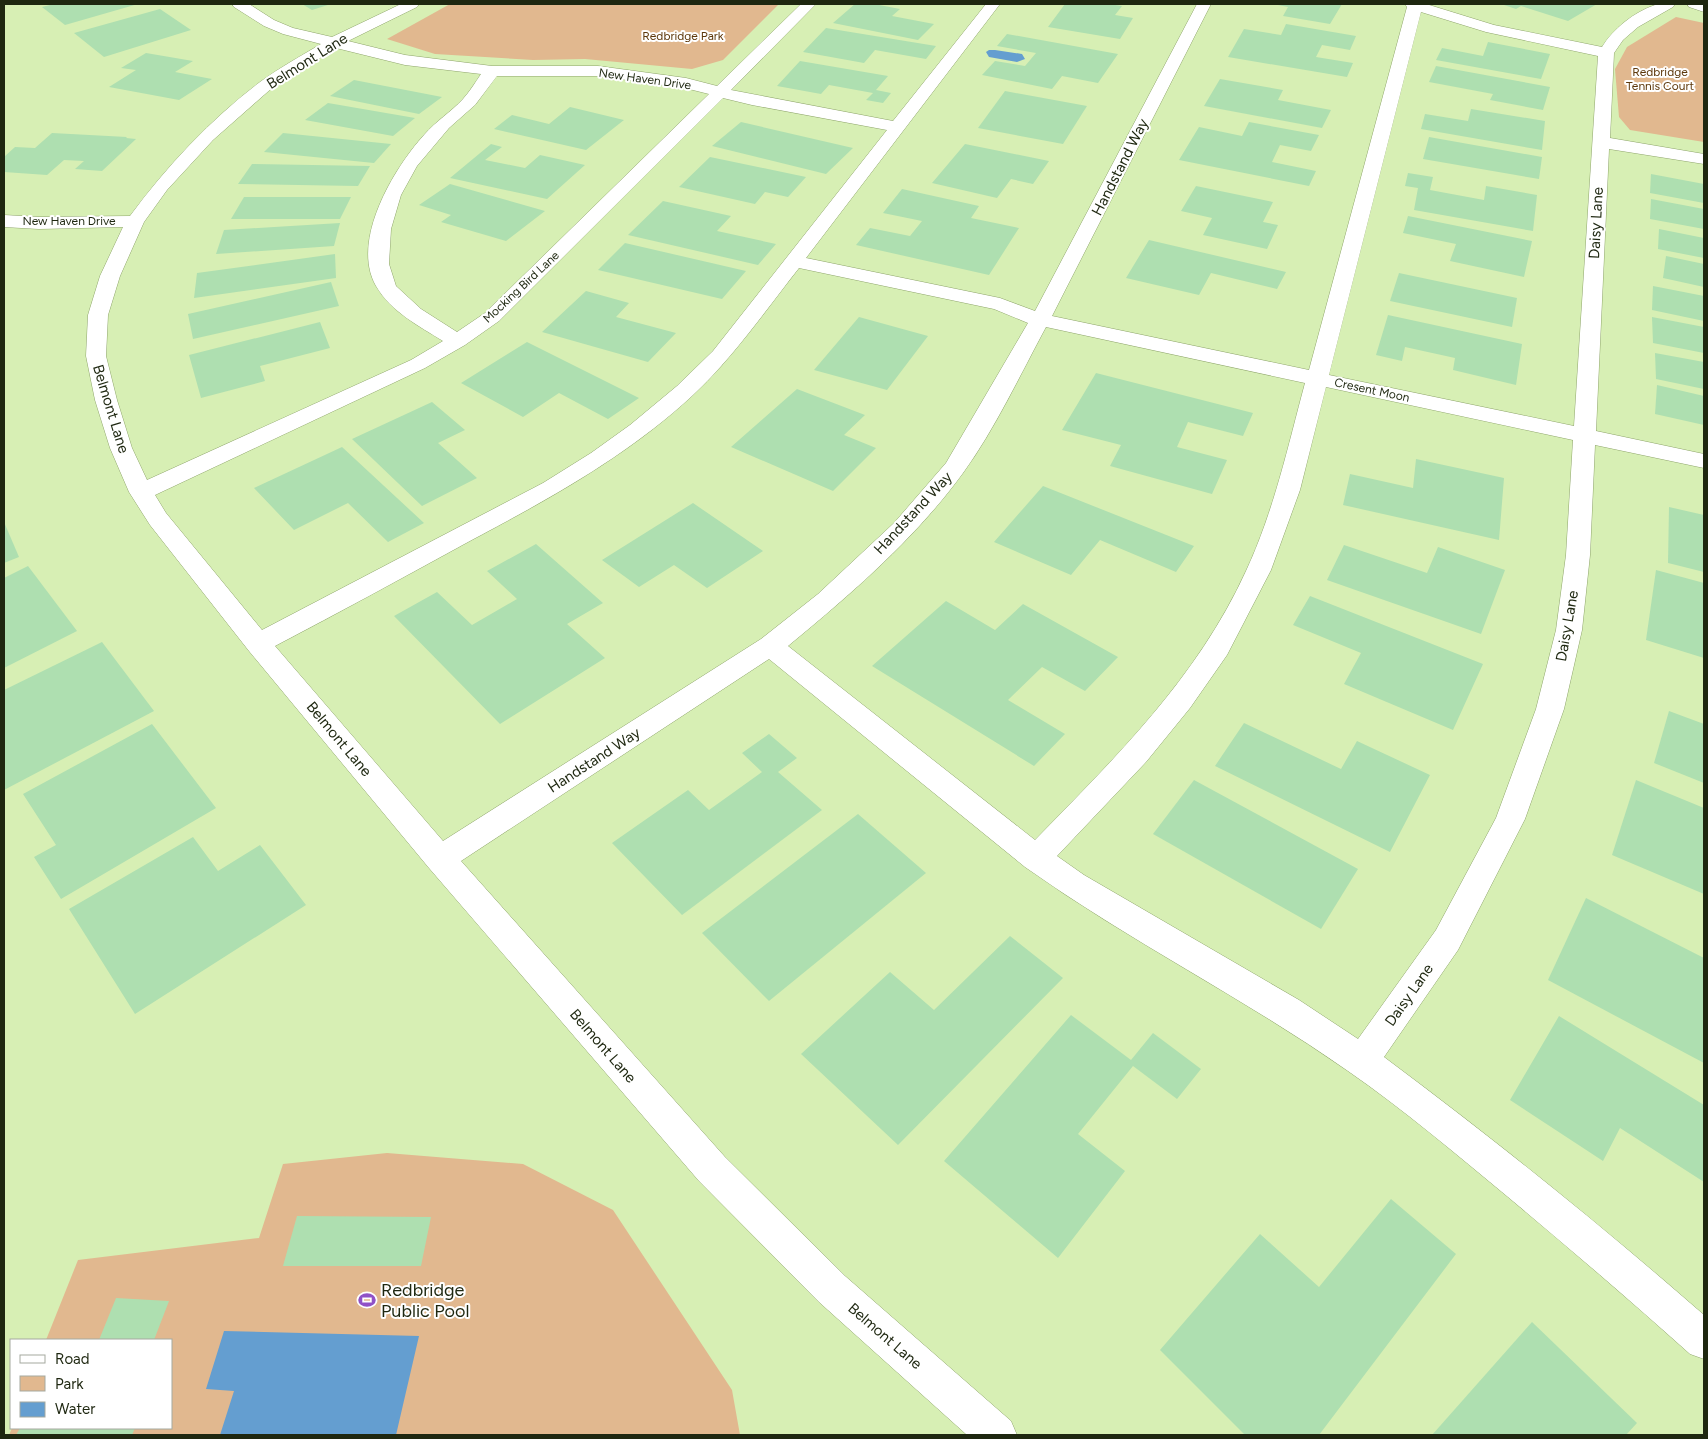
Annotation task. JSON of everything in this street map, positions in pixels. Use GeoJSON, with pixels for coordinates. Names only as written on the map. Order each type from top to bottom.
{"type":"FeatureCollection","features":[{"type":"Feature","properties":{"kind":"street","name":"New Haven Drive"},"geometry":{"type":"LineString","coordinates":[[239,4],[270,23],[288,31],[405,60],[492,71],[598,71],[626,74],[686,83],[752,100],[896,127]]}},
{"type":"Feature","properties":{"kind":"street","name":"Belmont Lane"},"geometry":{"type":"LineString","coordinates":[[412,4],[333,43],[266,85],[207,136],[161,186],[135,221],[110,276],[98,315],[96,356],[106,400],[121,448],[141,492],[158,519],[258,644],[440,859],[612,1057],[712,1169],[832,1290],[997,1435]]}},
{"type":"Feature","properties":{"kind":"street","name":"Mocking Bird Lane"},"geometry":{"type":"LineString","coordinates":[[141,492],[418,364],[458,341],[492,317],[809,4]]}},
{"type":"Feature","properties":{"kind":"street"},"geometry":{"type":"LineString","coordinates":[[258,644],[551,488],[599,458],[638,430],[685,391],[720,354],[993,4]]}},
{"type":"Feature","properties":{"kind":"street","name":"Handstand Way"},"geometry":{"type":"LineString","coordinates":[[440,859],[770,646],[827,600],[903,529],[955,468],[985,420],[1040,320],[1204,4]]}},
{"type":"Feature","properties":{"kind":"street"},"geometry":{"type":"LineString","coordinates":[[1036,858],[1136,754],[1180,701],[1218,648],[1259,570],[1288,490],[1413,4],[1491,29],[1606,53],[1612,40],[1630,24],[1668,4]]}},
{"type":"Feature","properties":{"kind":"street"},"geometry":{"type":"LineString","coordinates":[[1694,4],[1704,8]]}},
{"type":"Feature","properties":{"kind":"street","name":"Daisy Lane"},"geometry":{"type":"LineString","coordinates":[[1362,1061],[1447,940],[1510,819],[1550,709],[1569,630],[1578,555],[1606,53]]}},
{"type":"Feature","properties":{"kind":"street"},"geometry":{"type":"LineString","coordinates":[[458,341],[411,312],[390,292],[381,277],[378,261],[380,230],[394,187],[422,148],[443,124],[468,102],[492,71]]}},
{"type":"Feature","properties":{"kind":"street"},"geometry":{"type":"LineString","coordinates":[[1600,142],[1704,159]]}},
{"type":"Feature","properties":{"kind":"street","name":"New Haven Drive"},"geometry":{"type":"LineString","coordinates":[[4,221],[39,223],[135,221]]}},
{"type":"Feature","properties":{"kind":"street","name":"Cresent Moon"},"geometry":{"type":"LineString","coordinates":[[794,261],[1000,304],[1040,320],[1704,461]]}},
{"type":"Feature","properties":{"kind":"street"},"geometry":{"type":"LineString","coordinates":[[770,646],[1036,858],[1080,888],[1287,1011],[1362,1061],[1470,1143],[1636,1280],[1704,1340]]}},
{"type":"Feature","properties":{"kind":"green space","name":"Redbridge Park"},"geometry":{"type":"Polygon","coordinates":[[[450,4],[779,4],[723,60],[692,69],[585,59],[533,60],[435,54],[387,39],[450,4]]]}},
{"type":"Feature","properties":{"kind":"green space","name":"Redbridge Tennis Court"},"geometry":{"type":"Polygon","coordinates":[[[1676,17],[1704,23],[1704,142],[1630,130],[1619,117],[1615,69],[1627,47],[1676,17]]]}},
{"type":"Feature","properties":{"kind":"green space","name":"Redbridge Public Pool"},"geometry":{"type":"Polygon","coordinates":[[[387,1153],[523,1164],[613,1210],[732,1390],[740,1435],[9,1435],[12,1429],[172,1429],[172,1339],[46,1339],[78,1260],[259,1238],[283,1164],[387,1153]]]}},
{"type":"Feature","properties":{"kind":"water"},"geometry":{"type":"Polygon","coordinates":[[[989,50],[1022,54],[1025,59],[1017,62],[989,57],[986,52],[989,50]]]}},
{"type":"Feature","properties":{"kind":"water"},"geometry":{"type":"Polygon","coordinates":[[[224,1331],[419,1336],[396,1435],[220,1435],[234,1391],[206,1389],[224,1331]]]}},
{"type":"Feature","properties":{"kind":"building"},"geometry":{"type":"Polygon","coordinates":[[[54,4],[138,4],[65,25],[42,7],[54,4]]]}},
{"type":"Feature","properties":{"kind":"building"},"geometry":{"type":"Polygon","coordinates":[[[302,4],[331,4],[312,10],[302,4]]]}},
{"type":"Feature","properties":{"kind":"building"},"geometry":{"type":"Polygon","coordinates":[[[855,4],[874,4],[900,9],[892,16],[934,24],[918,40],[833,23],[855,4]]]}},
{"type":"Feature","properties":{"kind":"building"},"geometry":{"type":"Polygon","coordinates":[[[1065,4],[1109,4],[1122,6],[1115,15],[1133,18],[1120,39],[1048,27],[1065,4]]]}},
{"type":"Feature","properties":{"kind":"building"},"geometry":{"type":"Polygon","coordinates":[[[1273,4],[1342,4],[1330,24],[1283,16],[1288,7],[1273,4]]]}},
{"type":"Feature","properties":{"kind":"building"},"geometry":{"type":"Polygon","coordinates":[[[1501,4],[1597,4],[1568,21],[1521,6],[1516,9],[1501,4]]]}},
{"type":"Feature","properties":{"kind":"building"},"geometry":{"type":"Polygon","coordinates":[[[160,9],[191,30],[104,57],[74,33],[160,9]]]}},
{"type":"Feature","properties":{"kind":"building"},"geometry":{"type":"Polygon","coordinates":[[[1286,24],[1356,36],[1350,50],[1322,45],[1316,57],[1353,63],[1347,77],[1228,57],[1244,29],[1281,35],[1286,24]]]}},
{"type":"Feature","properties":{"kind":"building"},"geometry":{"type":"Polygon","coordinates":[[[826,28],[936,46],[926,59],[875,50],[864,63],[803,52],[826,28]]]}},
{"type":"Feature","properties":{"kind":"building"},"geometry":{"type":"Polygon","coordinates":[[[1007,34],[1118,54],[1098,83],[1062,76],[1052,89],[982,75],[995,61],[1025,66],[1036,53],[997,46],[1007,34]]]}},
{"type":"Feature","properties":{"kind":"building"},"geometry":{"type":"Polygon","coordinates":[[[1488,42],[1550,54],[1541,79],[1436,60],[1442,48],[1483,56],[1488,42]]]}},
{"type":"Feature","properties":{"kind":"building"},"geometry":{"type":"Polygon","coordinates":[[[146,53],[193,61],[175,72],[212,79],[179,100],[109,87],[136,70],[121,68],[146,53]]]}},
{"type":"Feature","properties":{"kind":"building"},"geometry":{"type":"Polygon","coordinates":[[[800,61],[888,76],[876,90],[891,93],[883,103],[866,100],[873,93],[829,85],[821,94],[777,86],[800,61]]]}},
{"type":"Feature","properties":{"kind":"building"},"geometry":{"type":"Polygon","coordinates":[[[1436,66],[1550,87],[1543,110],[1490,100],[1493,94],[1429,82],[1436,66]]]}},
{"type":"Feature","properties":{"kind":"building"},"geometry":{"type":"Polygon","coordinates":[[[1220,79],[1283,90],[1278,100],[1331,110],[1322,128],[1204,106],[1220,79]]]}},
{"type":"Feature","properties":{"kind":"building"},"geometry":{"type":"Polygon","coordinates":[[[354,80],[442,97],[419,114],[330,96],[354,80]]]}},
{"type":"Feature","properties":{"kind":"building"},"geometry":{"type":"Polygon","coordinates":[[[1005,91],[1087,106],[1063,144],[978,128],[1005,91]]]}},
{"type":"Feature","properties":{"kind":"building"},"geometry":{"type":"Polygon","coordinates":[[[328,103],[415,118],[393,136],[305,120],[328,103]]]}},
{"type":"Feature","properties":{"kind":"building"},"geometry":{"type":"Polygon","coordinates":[[[570,107],[624,120],[586,150],[494,129],[512,115],[549,124],[570,107]]]}},
{"type":"Feature","properties":{"kind":"building"},"geometry":{"type":"Polygon","coordinates":[[[1471,109],[1545,121],[1542,150],[1421,129],[1425,114],[1468,121],[1471,109]]]}},
{"type":"Feature","properties":{"kind":"building"},"geometry":{"type":"Polygon","coordinates":[[[741,122],[853,148],[826,174],[712,146],[741,122]]]}},
{"type":"Feature","properties":{"kind":"building"},"geometry":{"type":"Polygon","coordinates":[[[1249,122],[1319,135],[1311,151],[1280,145],[1272,162],[1316,171],[1309,186],[1179,160],[1199,127],[1242,136],[1249,122]]]}},
{"type":"Feature","properties":{"kind":"building"},"geometry":{"type":"Polygon","coordinates":[[[52,133],[136,139],[102,171],[75,169],[84,161],[64,160],[47,175],[4,172],[4,157],[15,147],[35,148],[52,133]]]}},
{"type":"Feature","properties":{"kind":"building"},"geometry":{"type":"Polygon","coordinates":[[[283,133],[391,144],[374,163],[264,152],[283,133]]]}},
{"type":"Feature","properties":{"kind":"building"},"geometry":{"type":"Polygon","coordinates":[[[1429,137],[1542,157],[1539,179],[1423,159],[1429,137]]]}},
{"type":"Feature","properties":{"kind":"building"},"geometry":{"type":"Polygon","coordinates":[[[491,144],[502,147],[485,160],[525,168],[540,155],[585,165],[547,199],[450,178],[491,144]]]}},
{"type":"Feature","properties":{"kind":"building"},"geometry":{"type":"Polygon","coordinates":[[[965,144],[1049,161],[1033,184],[1011,179],[997,198],[932,183],[965,144]]]}},
{"type":"Feature","properties":{"kind":"building"},"geometry":{"type":"Polygon","coordinates":[[[710,157],[806,177],[788,197],[765,192],[755,204],[679,187],[710,157]]]}},
{"type":"Feature","properties":{"kind":"building"},"geometry":{"type":"Polygon","coordinates":[[[252,164],[370,166],[358,186],[238,184],[252,164]]]}},
{"type":"Feature","properties":{"kind":"building"},"geometry":{"type":"Polygon","coordinates":[[[1408,173],[1433,177],[1430,190],[1484,200],[1486,186],[1537,195],[1533,231],[1414,210],[1418,188],[1405,186],[1408,173]]]}},
{"type":"Feature","properties":{"kind":"building"},"geometry":{"type":"Polygon","coordinates":[[[1651,174],[1704,184],[1704,203],[1650,193],[1651,174]]]}},
{"type":"Feature","properties":{"kind":"building"},"geometry":{"type":"Polygon","coordinates":[[[450,184],[545,211],[506,241],[441,222],[451,215],[419,205],[450,184]]]}},
{"type":"Feature","properties":{"kind":"building"},"geometry":{"type":"Polygon","coordinates":[[[1196,186],[1273,202],[1263,222],[1278,225],[1267,249],[1203,235],[1212,218],[1181,211],[1196,186]]]}},
{"type":"Feature","properties":{"kind":"building"},"geometry":{"type":"Polygon","coordinates":[[[902,189],[979,206],[971,218],[1019,228],[989,275],[856,245],[870,228],[910,236],[922,221],[883,213],[902,189]]]}},
{"type":"Feature","properties":{"kind":"building"},"geometry":{"type":"Polygon","coordinates":[[[244,197],[351,197],[340,219],[231,219],[244,197]]]}},
{"type":"Feature","properties":{"kind":"building"},"geometry":{"type":"Polygon","coordinates":[[[1651,199],[1704,209],[1704,229],[1650,219],[1651,199]]]}},
{"type":"Feature","properties":{"kind":"building"},"geometry":{"type":"Polygon","coordinates":[[[663,201],[731,216],[717,231],[776,244],[758,265],[628,235],[663,201]]]}},
{"type":"Feature","properties":{"kind":"building"},"geometry":{"type":"Polygon","coordinates":[[[1408,216],[1532,241],[1524,277],[1450,261],[1456,244],[1403,233],[1408,216]]]}},
{"type":"Feature","properties":{"kind":"building"},"geometry":{"type":"Polygon","coordinates":[[[340,223],[334,246],[216,254],[224,230],[340,223]]]}},
{"type":"Feature","properties":{"kind":"building"},"geometry":{"type":"Polygon","coordinates":[[[1659,229],[1704,238],[1704,258],[1658,249],[1659,229]]]}},
{"type":"Feature","properties":{"kind":"building"},"geometry":{"type":"Polygon","coordinates":[[[1149,240],[1286,272],[1277,289],[1211,273],[1199,295],[1126,278],[1149,240]]]}},
{"type":"Feature","properties":{"kind":"building"},"geometry":{"type":"Polygon","coordinates":[[[625,243],[746,271],[722,299],[598,270],[625,243]]]}},
{"type":"Feature","properties":{"kind":"building"},"geometry":{"type":"Polygon","coordinates":[[[335,254],[336,278],[194,298],[197,273],[335,254]]]}},
{"type":"Feature","properties":{"kind":"building"},"geometry":{"type":"Polygon","coordinates":[[[1666,256],[1704,264],[1704,287],[1663,278],[1666,256]]]}},
{"type":"Feature","properties":{"kind":"building"},"geometry":{"type":"Polygon","coordinates":[[[1399,273],[1517,298],[1512,327],[1390,301],[1399,273]]]}},
{"type":"Feature","properties":{"kind":"building"},"geometry":{"type":"Polygon","coordinates":[[[331,282],[339,306],[193,339],[188,314],[331,282]]]}},
{"type":"Feature","properties":{"kind":"building"},"geometry":{"type":"Polygon","coordinates":[[[1653,286],[1704,296],[1704,321],[1652,310],[1653,286]]]}},
{"type":"Feature","properties":{"kind":"building"},"geometry":{"type":"Polygon","coordinates":[[[586,291],[629,303],[616,317],[676,333],[648,362],[542,332],[586,291]]]}},
{"type":"Feature","properties":{"kind":"building"},"geometry":{"type":"Polygon","coordinates":[[[1388,315],[1522,344],[1516,385],[1453,370],[1455,358],[1405,347],[1402,361],[1376,355],[1388,315]]]}},
{"type":"Feature","properties":{"kind":"building"},"geometry":{"type":"Polygon","coordinates":[[[859,317],[928,336],[887,390],[814,370],[859,317]]]}},
{"type":"Feature","properties":{"kind":"building"},"geometry":{"type":"Polygon","coordinates":[[[1652,317],[1704,327],[1704,353],[1653,343],[1652,317]]]}},
{"type":"Feature","properties":{"kind":"building"},"geometry":{"type":"Polygon","coordinates":[[[320,322],[330,348],[260,366],[265,381],[201,398],[189,355],[320,322]]]}},
{"type":"Feature","properties":{"kind":"building"},"geometry":{"type":"Polygon","coordinates":[[[527,342],[639,398],[608,419],[559,393],[523,417],[461,383],[527,342]]]}},
{"type":"Feature","properties":{"kind":"building"},"geometry":{"type":"Polygon","coordinates":[[[1655,353],[1704,362],[1704,389],[1656,379],[1655,353]]]}},
{"type":"Feature","properties":{"kind":"building"},"geometry":{"type":"Polygon","coordinates":[[[1096,373],[1253,413],[1243,436],[1188,422],[1177,447],[1227,460],[1212,494],[1110,466],[1121,445],[1062,430],[1096,373]]]}},
{"type":"Feature","properties":{"kind":"building"},"geometry":{"type":"Polygon","coordinates":[[[1657,385],[1704,396],[1704,425],[1655,414],[1657,385]]]}},
{"type":"Feature","properties":{"kind":"building"},"geometry":{"type":"Polygon","coordinates":[[[797,389],[865,415],[844,435],[876,448],[833,491],[731,447],[797,389]]]}},
{"type":"Feature","properties":{"kind":"building"},"geometry":{"type":"Polygon","coordinates":[[[432,402],[465,430],[438,443],[477,478],[422,506],[352,439],[432,402]]]}},
{"type":"Feature","properties":{"kind":"building"},"geometry":{"type":"Polygon","coordinates":[[[342,447],[424,523],[388,542],[348,503],[294,530],[254,488],[342,447]]]}},
{"type":"Feature","properties":{"kind":"building"},"geometry":{"type":"Polygon","coordinates":[[[1416,459],[1504,478],[1499,540],[1343,505],[1350,474],[1413,488],[1416,459]]]}},
{"type":"Feature","properties":{"kind":"building"},"geometry":{"type":"Polygon","coordinates":[[[1043,486],[1194,546],[1176,572],[1100,540],[1071,575],[994,542],[1043,486]]]}},
{"type":"Feature","properties":{"kind":"building"},"geometry":{"type":"Polygon","coordinates":[[[693,503],[763,551],[707,588],[674,565],[639,587],[602,560],[693,503]]]}},
{"type":"Feature","properties":{"kind":"building"},"geometry":{"type":"Polygon","coordinates":[[[1669,507],[1704,515],[1704,572],[1668,563],[1669,507]]]}},
{"type":"Feature","properties":{"kind":"building"},"geometry":{"type":"Polygon","coordinates":[[[4,522],[19,557],[4,563],[4,522]]]}},
{"type":"Feature","properties":{"kind":"building"},"geometry":{"type":"Polygon","coordinates":[[[536,544],[603,603],[567,624],[605,658],[500,724],[394,616],[437,592],[472,625],[517,599],[487,571],[536,544]]]}},
{"type":"Feature","properties":{"kind":"building"},"geometry":{"type":"Polygon","coordinates":[[[1344,545],[1427,573],[1438,547],[1505,570],[1481,634],[1327,580],[1344,545]]]}},
{"type":"Feature","properties":{"kind":"building"},"geometry":{"type":"Polygon","coordinates":[[[28,566],[77,631],[4,668],[4,578],[28,566]]]}},
{"type":"Feature","properties":{"kind":"building"},"geometry":{"type":"Polygon","coordinates":[[[1656,570],[1704,583],[1704,658],[1646,640],[1656,570]]]}},
{"type":"Feature","properties":{"kind":"building"},"geometry":{"type":"Polygon","coordinates":[[[1310,596],[1483,664],[1453,730],[1344,684],[1361,653],[1293,625],[1310,596]]]}},
{"type":"Feature","properties":{"kind":"building"},"geometry":{"type":"Polygon","coordinates":[[[946,601],[995,630],[1023,604],[1118,657],[1085,691],[1042,667],[1008,700],[1065,734],[1034,766],[872,666],[946,601]]]}},
{"type":"Feature","properties":{"kind":"building"},"geometry":{"type":"Polygon","coordinates":[[[102,642],[154,711],[4,790],[4,690],[102,642]]]}},
{"type":"Feature","properties":{"kind":"building"},"geometry":{"type":"Polygon","coordinates":[[[1669,711],[1704,724],[1704,783],[1654,763],[1669,711]]]}},
{"type":"Feature","properties":{"kind":"building"},"geometry":{"type":"Polygon","coordinates":[[[1244,723],[1341,769],[1357,741],[1430,775],[1390,852],[1215,766],[1244,723]]]}},
{"type":"Feature","properties":{"kind":"building"},"geometry":{"type":"Polygon","coordinates":[[[152,724],[216,808],[61,899],[34,857],[56,845],[23,794],[152,724]]]}},
{"type":"Feature","properties":{"kind":"building"},"geometry":{"type":"Polygon","coordinates":[[[769,734],[797,758],[778,772],[822,810],[682,915],[612,843],[688,790],[709,810],[762,772],[742,753],[769,734]]]}},
{"type":"Feature","properties":{"kind":"building"},"geometry":{"type":"Polygon","coordinates":[[[1194,780],[1358,869],[1321,929],[1153,834],[1194,780]]]}},
{"type":"Feature","properties":{"kind":"building"},"geometry":{"type":"Polygon","coordinates":[[[1636,780],[1704,808],[1704,894],[1612,855],[1636,780]]]}},
{"type":"Feature","properties":{"kind":"building"},"geometry":{"type":"Polygon","coordinates":[[[858,814],[926,873],[769,1001],[702,933],[858,814]]]}},
{"type":"Feature","properties":{"kind":"building"},"geometry":{"type":"Polygon","coordinates":[[[193,837],[218,871],[260,845],[306,905],[135,1014],[69,909],[193,837]]]}},
{"type":"Feature","properties":{"kind":"building"},"geometry":{"type":"Polygon","coordinates":[[[1586,898],[1704,958],[1704,1063],[1548,980],[1586,898]]]}},
{"type":"Feature","properties":{"kind":"building"},"geometry":{"type":"Polygon","coordinates":[[[1010,936],[1063,978],[898,1145],[801,1054],[890,972],[934,1010],[1010,936]]]}},
{"type":"Feature","properties":{"kind":"building"},"geometry":{"type":"Polygon","coordinates":[[[1071,1015],[1131,1060],[1153,1033],[1201,1069],[1177,1099],[1133,1066],[1078,1134],[1125,1171],[1058,1258],[944,1161],[1071,1015]]]}},
{"type":"Feature","properties":{"kind":"building"},"geometry":{"type":"Polygon","coordinates":[[[1559,1016],[1704,1105],[1704,1182],[1620,1128],[1603,1161],[1510,1100],[1559,1016]]]}},
{"type":"Feature","properties":{"kind":"building"},"geometry":{"type":"Polygon","coordinates":[[[1391,1199],[1456,1254],[1319,1435],[1245,1435],[1160,1350],[1260,1234],[1319,1287],[1391,1199]]]}},
{"type":"Feature","properties":{"kind":"building"},"geometry":{"type":"Polygon","coordinates":[[[297,1216],[431,1217],[421,1266],[283,1266],[297,1216]]]}},
{"type":"Feature","properties":{"kind":"building"},"geometry":{"type":"Polygon","coordinates":[[[116,1298],[169,1301],[154,1339],[99,1339],[116,1298]]]}},
{"type":"Feature","properties":{"kind":"building"},"geometry":{"type":"Polygon","coordinates":[[[1532,1322],[1637,1423],[1626,1435],[1432,1435],[1532,1322]]]}},
{"type":"Feature","properties":{"kind":"building"},"geometry":{"type":"Polygon","coordinates":[[[19,1429],[135,1429],[132,1435],[16,1435],[19,1429]]]}},
{"type":"Feature","properties":{"kind":"place","name":"Redbridge Public Pool"},"geometry":{"type":"Point","coordinates":[367,1300]}}]}
